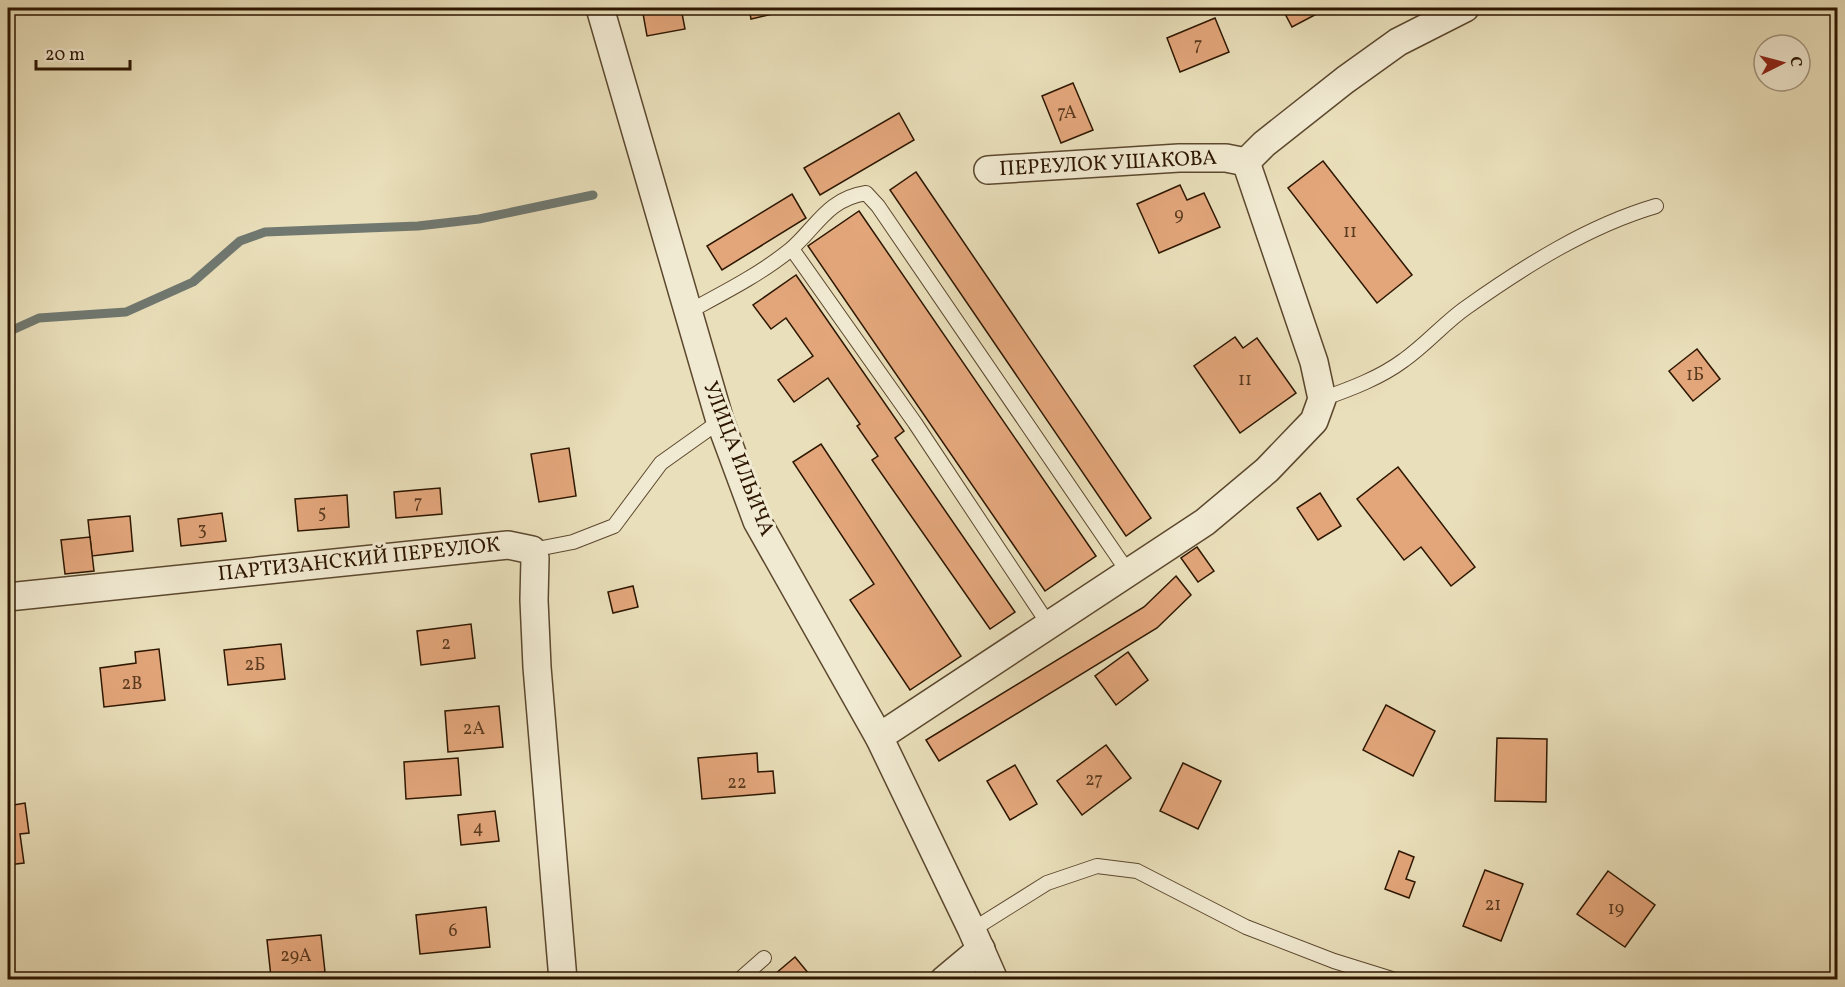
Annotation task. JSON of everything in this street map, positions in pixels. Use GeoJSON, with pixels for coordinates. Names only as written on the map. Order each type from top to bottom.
{"type":"FeatureCollection","features":[{"type":"Feature","properties":{"kind":"street","name":"УЛИЦА ИЛЬИЧА"},"geometry":{"type":"LineString","coordinates":[[600,8],[720,421],[758,520],[879,737],[994,980]]}},
{"type":"Feature","properties":{"kind":"street","name":"ПЕРЕУЛОК УШАКОВА"},"geometry":{"type":"LineString","coordinates":[[988,170],[1179,158],[1226,158],[1246,162],[1264,144],[1345,80],[1398,42],[1465,8]]}},
{"type":"Feature","properties":{"kind":"street"},"geometry":{"type":"LineString","coordinates":[[879,737],[1205,522],[1267,470],[1314,421],[1322,399],[1314,362],[1246,162]]}},
{"type":"Feature","properties":{"kind":"street","name":"ПАРТИЗАНСКИЙ ПЕРЕУЛОК"},"geometry":{"type":"LineString","coordinates":[[8,597],[508,545],[532,550],[535,558],[537,667],[563,980]]}},
{"type":"Feature","properties":{"kind":"street"},"geometry":{"type":"LineString","coordinates":[[944,980],[977,940]]}},
{"type":"Feature","properties":{"kind":"lane"},"geometry":{"type":"LineString","coordinates":[[688,312],[756,274],[792,249],[822,214],[854,195],[866,194],[878,206],[1128,572]]}},
{"type":"Feature","properties":{"kind":"lane"},"geometry":{"type":"LineString","coordinates":[[1322,399],[1375,377],[1404,360],[1465,308],[1595,228],[1656,206]]}},
{"type":"Feature","properties":{"kind":"lane"},"geometry":{"type":"LineString","coordinates":[[792,249],[915,423],[1049,625]]}},
{"type":"Feature","properties":{"kind":"lane"},"geometry":{"type":"LineString","coordinates":[[532,550],[573,542],[614,526],[660,463],[720,421]]}},
{"type":"Feature","properties":{"kind":"lane"},"geometry":{"type":"LineString","coordinates":[[977,940],[1047,883],[1097,866],[1137,871],[1246,927],[1334,961],[1395,980]]}},
{"type":"Feature","properties":{"kind":"lane"},"geometry":{"type":"LineString","coordinates":[[739,980],[764,958]]}},
{"type":"Feature","properties":{"kind":"building"},"geometry":{"type":"Polygon","coordinates":[[[642,8],[681,8],[685,29],[647,36],[642,8]]]}},
{"type":"Feature","properties":{"kind":"building"},"geometry":{"type":"Polygon","coordinates":[[[749,8],[798,8],[751,19],[749,8]]]}},
{"type":"Feature","properties":{"kind":"building"},"geometry":{"type":"Polygon","coordinates":[[[1282,8],[1328,8],[1292,27],[1282,8]]]}},
{"type":"Feature","properties":{"kind":"building"},"geometry":{"type":"Polygon","coordinates":[[[1215,18],[1229,52],[1180,72],[1167,38],[1215,18]]]}},
{"type":"Feature","properties":{"kind":"building"},"geometry":{"type":"Polygon","coordinates":[[[1073,83],[1093,130],[1061,143],[1042,96],[1073,83]]]}},
{"type":"Feature","properties":{"kind":"building"},"geometry":{"type":"Polygon","coordinates":[[[899,113],[914,140],[820,195],[804,168],[899,113]]]}},
{"type":"Feature","properties":{"kind":"building"},"geometry":{"type":"Polygon","coordinates":[[[1323,161],[1412,275],[1377,303],[1288,188],[1323,161]]]}},
{"type":"Feature","properties":{"kind":"building"},"geometry":{"type":"Polygon","coordinates":[[[916,172],[1151,518],[1126,536],[890,190],[916,172]]]}},
{"type":"Feature","properties":{"kind":"building"},"geometry":{"type":"Polygon","coordinates":[[[1180,185],[1187,200],[1204,193],[1220,227],[1159,253],[1137,204],[1180,185]]]}},
{"type":"Feature","properties":{"kind":"building"},"geometry":{"type":"Polygon","coordinates":[[[792,194],[806,218],[722,270],[707,246],[792,194]]]}},
{"type":"Feature","properties":{"kind":"building"},"geometry":{"type":"Polygon","coordinates":[[[859,211],[1096,556],[1045,591],[808,246],[859,211]]]}},
{"type":"Feature","properties":{"kind":"building"},"geometry":{"type":"Polygon","coordinates":[[[796,275],[904,431],[895,438],[1015,612],[990,629],[872,460],[878,456],[857,426],[860,424],[828,378],[794,402],[778,380],[813,356],[786,318],[771,329],[753,305],[796,275]]]}},
{"type":"Feature","properties":{"kind":"building"},"geometry":{"type":"Polygon","coordinates":[[[1235,337],[1243,348],[1257,338],[1296,393],[1240,433],[1194,366],[1235,337]]]}},
{"type":"Feature","properties":{"kind":"building"},"geometry":{"type":"Polygon","coordinates":[[[1697,349],[1720,379],[1693,401],[1669,371],[1697,349]]]}},
{"type":"Feature","properties":{"kind":"building"},"geometry":{"type":"Polygon","coordinates":[[[821,444],[961,656],[910,690],[850,600],[874,584],[793,462],[821,444]]]}},
{"type":"Feature","properties":{"kind":"building"},"geometry":{"type":"Polygon","coordinates":[[[569,448],[576,496],[539,502],[531,454],[569,448]]]}},
{"type":"Feature","properties":{"kind":"building"},"geometry":{"type":"Polygon","coordinates":[[[1398,467],[1475,567],[1451,586],[1421,547],[1404,560],[1357,499],[1398,467]]]}},
{"type":"Feature","properties":{"kind":"building"},"geometry":{"type":"Polygon","coordinates":[[[440,488],[442,514],[396,518],[394,492],[440,488]]]}},
{"type":"Feature","properties":{"kind":"building"},"geometry":{"type":"Polygon","coordinates":[[[1320,493],[1341,526],[1318,540],[1297,508],[1320,493]]]}},
{"type":"Feature","properties":{"kind":"building"},"geometry":{"type":"Polygon","coordinates":[[[347,495],[349,527],[298,531],[295,499],[347,495]]]}},
{"type":"Feature","properties":{"kind":"building"},"geometry":{"type":"Polygon","coordinates":[[[222,513],[226,541],[181,546],[178,519],[222,513]]]}},
{"type":"Feature","properties":{"kind":"building"},"geometry":{"type":"Polygon","coordinates":[[[130,516],[133,551],[92,556],[88,520],[130,516]]]}},
{"type":"Feature","properties":{"kind":"building"},"geometry":{"type":"Polygon","coordinates":[[[90,537],[94,571],[65,574],[61,540],[90,537]]]}},
{"type":"Feature","properties":{"kind":"building"},"geometry":{"type":"Polygon","coordinates":[[[1197,547],[1214,571],[1198,582],[1181,558],[1197,547]]]}},
{"type":"Feature","properties":{"kind":"building"},"geometry":{"type":"Polygon","coordinates":[[[1176,576],[1191,595],[1157,628],[939,761],[926,740],[1144,607],[1176,576]]]}},
{"type":"Feature","properties":{"kind":"building"},"geometry":{"type":"Polygon","coordinates":[[[633,586],[638,607],[613,613],[608,592],[633,586]]]}},
{"type":"Feature","properties":{"kind":"building"},"geometry":{"type":"Polygon","coordinates":[[[471,624],[475,658],[421,665],[417,631],[471,624]]]}},
{"type":"Feature","properties":{"kind":"building"},"geometry":{"type":"Polygon","coordinates":[[[281,644],[285,679],[228,685],[224,650],[281,644]]]}},
{"type":"Feature","properties":{"kind":"building"},"geometry":{"type":"Polygon","coordinates":[[[159,649],[165,700],[104,707],[100,668],[136,663],[135,652],[159,649]]]}},
{"type":"Feature","properties":{"kind":"building"},"geometry":{"type":"Polygon","coordinates":[[[1128,652],[1148,680],[1116,705],[1095,676],[1128,652]]]}},
{"type":"Feature","properties":{"kind":"building"},"geometry":{"type":"Polygon","coordinates":[[[1386,705],[1435,731],[1413,776],[1363,750],[1386,705]]]}},
{"type":"Feature","properties":{"kind":"building"},"geometry":{"type":"Polygon","coordinates":[[[499,706],[503,747],[448,752],[445,711],[499,706]]]}},
{"type":"Feature","properties":{"kind":"building"},"geometry":{"type":"Polygon","coordinates":[[[1497,738],[1547,739],[1546,802],[1495,801],[1497,738]]]}},
{"type":"Feature","properties":{"kind":"building"},"geometry":{"type":"Polygon","coordinates":[[[1106,745],[1131,778],[1082,815],[1057,781],[1106,745]]]}},
{"type":"Feature","properties":{"kind":"building"},"geometry":{"type":"Polygon","coordinates":[[[757,753],[758,772],[773,771],[775,793],[702,799],[698,758],[757,753]]]}},
{"type":"Feature","properties":{"kind":"building"},"geometry":{"type":"Polygon","coordinates":[[[458,758],[461,795],[406,799],[404,762],[458,758]]]}},
{"type":"Feature","properties":{"kind":"building"},"geometry":{"type":"Polygon","coordinates":[[[1183,763],[1221,781],[1198,829],[1160,811],[1183,763]]]}},
{"type":"Feature","properties":{"kind":"building"},"geometry":{"type":"Polygon","coordinates":[[[1015,765],[1037,804],[1010,820],[987,781],[1015,765]]]}},
{"type":"Feature","properties":{"kind":"building"},"geometry":{"type":"Polygon","coordinates":[[[25,803],[29,833],[20,834],[24,863],[8,865],[8,806],[25,803]]]}},
{"type":"Feature","properties":{"kind":"building"},"geometry":{"type":"Polygon","coordinates":[[[495,811],[499,841],[461,845],[458,815],[495,811]]]}},
{"type":"Feature","properties":{"kind":"building"},"geometry":{"type":"Polygon","coordinates":[[[1399,851],[1414,857],[1406,879],[1415,882],[1409,898],[1385,889],[1399,851]]]}},
{"type":"Feature","properties":{"kind":"building"},"geometry":{"type":"Polygon","coordinates":[[[1485,870],[1523,884],[1501,941],[1463,926],[1485,870]]]}},
{"type":"Feature","properties":{"kind":"building"},"geometry":{"type":"Polygon","coordinates":[[[1608,871],[1655,905],[1625,947],[1577,914],[1608,871]]]}},
{"type":"Feature","properties":{"kind":"building"},"geometry":{"type":"Polygon","coordinates":[[[486,907],[490,947],[420,954],[416,915],[486,907]]]}},
{"type":"Feature","properties":{"kind":"building"},"geometry":{"type":"Polygon","coordinates":[[[321,935],[325,972],[271,977],[267,940],[321,935]]]}},
{"type":"Feature","properties":{"kind":"building"},"geometry":{"type":"Polygon","coordinates":[[[795,957],[814,980],[768,980],[795,957]]]}},
{"type":"Feature","properties":{"kind":"waterway"},"geometry":{"type":"LineString","coordinates":[[8,332],[39,318],[126,312],[193,282],[240,241],[265,232],[418,226],[479,219],[593,195]]}}]}
